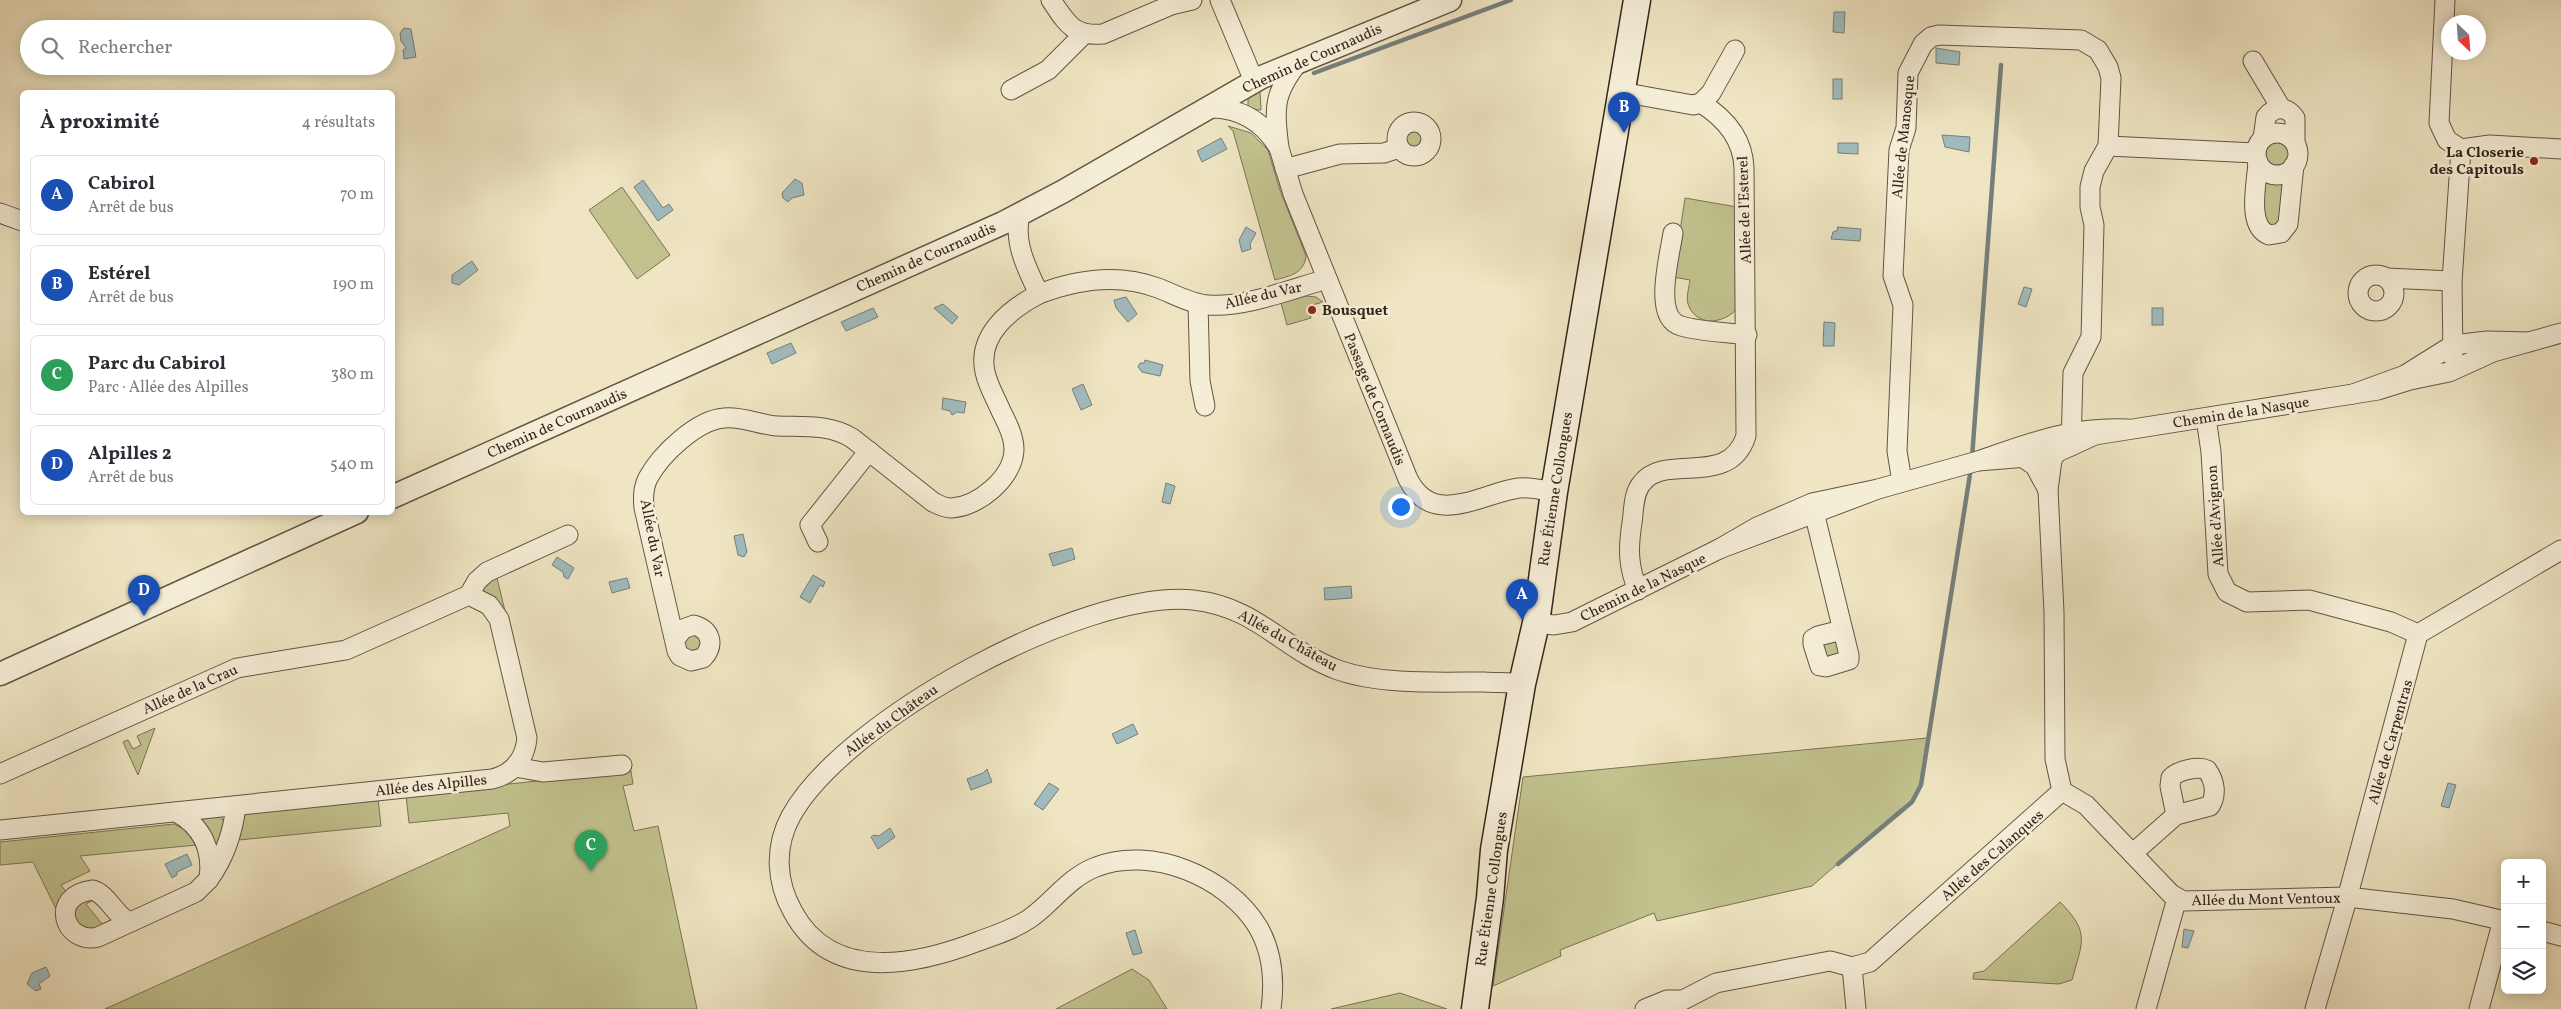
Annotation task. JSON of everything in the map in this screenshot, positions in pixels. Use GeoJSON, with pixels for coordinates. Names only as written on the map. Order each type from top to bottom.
{"type":"FeatureCollection","features":[{"type":"Feature","properties":{"kind":"main road","name":"Rue Étienne Collongues"},"geometry":{"type":"LineString","coordinates":[[1474,1009],[1490,898],[1494,850],[1522,684],[1536,623],[1554,492],[1637,0]]}},
{"type":"Feature","properties":{"kind":"street"},"geometry":{"type":"LineString","coordinates":[[1051,0],[1068,25],[1084,34],[1103,34],[1171,5],[1192,0]]}},
{"type":"Feature","properties":{"kind":"street","name":"Passage de Cornaudis"},"geometry":{"type":"LineString","coordinates":[[1220,0],[1258,79],[1275,107],[1280,148],[1285,169],[1327,279],[1408,479],[1420,496],[1432,503],[1450,506],[1518,488],[1554,492]]}},
{"type":"Feature","properties":{"kind":"street","name":"Chemin de Cournaudis"},"geometry":{"type":"LineString","coordinates":[[395,496],[1011,219],[1258,79],[1300,60],[1450,0]]}},
{"type":"Feature","properties":{"kind":"street"},"geometry":{"type":"LineString","coordinates":[[2445,0],[2438,123],[2447,140],[2461,150],[2490,145],[2561,148]]}},
{"type":"Feature","properties":{"kind":"street"},"geometry":{"type":"LineString","coordinates":[[1011,90],[1048,70],[1084,34]]}},
{"type":"Feature","properties":{"kind":"street","name":"Allée de Manosque"},"geometry":{"type":"LineString","coordinates":[[1902,482],[1897,451],[1902,304],[1893,276],[1899,150],[1906,128],[1908,73],[1923,44],[1930,38],[1942,34],[2087,42],[2098,50],[2110,72],[2108,146],[2094,170],[2090,187],[2090,206],[2094,225],[2091,336],[2073,373],[2062,442]]}},
{"type":"Feature","properties":{"kind":"street"},"geometry":{"type":"LineString","coordinates":[[1622,92],[1693,105],[1701,103],[1708,98],[1735,50]]}},
{"type":"Feature","properties":{"kind":"street","name":"Passage de Cornaudis"},"geometry":{"type":"LineString","coordinates":[[1275,107],[1286,78],[1300,60]]}},
{"type":"Feature","properties":{"kind":"street"},"geometry":{"type":"LineString","coordinates":[[2253,61],[2281,108]]}},
{"type":"Feature","properties":{"kind":"street","name":"Allée de l'Esterel"},"geometry":{"type":"LineString","coordinates":[[1638,590],[1630,568],[1628,551],[1637,491],[1641,483],[1652,474],[1719,464],[1739,450],[1748,427],[1744,168],[1742,150],[1726,122],[1701,103]]}},
{"type":"Feature","properties":{"kind":"street","name":"Passage de Cornaudis"},"geometry":{"type":"LineString","coordinates":[[1208,108],[1226,107],[1254,121],[1268,131],[1280,148]]}},
{"type":"Feature","properties":{"kind":"street"},"geometry":{"type":"LineString","coordinates":[[1254,121],[1265,117],[1275,107]]}},
{"type":"Feature","properties":{"kind":"street"},"geometry":{"type":"LineString","coordinates":[[2275,109],[2287,109],[2295,118],[2295,144],[2298,156],[2294,165],[2288,224],[2280,233],[2269,235],[2259,229],[2255,218],[2259,151],[2266,117],[2275,109]]}},
{"type":"Feature","properties":{"kind":"street"},"geometry":{"type":"LineString","coordinates":[[2108,146],[2259,151],[2279,133],[2291,138],[2295,144]]}},
{"type":"Feature","properties":{"kind":"street"},"geometry":{"type":"LineString","coordinates":[[1285,169],[1340,154],[1384,153],[1399,148]]}},
{"type":"Feature","properties":{"kind":"street"},"geometry":{"type":"LineString","coordinates":[[2461,150],[2452,281],[2453,345],[2466,356],[2480,358]]}},
{"type":"Feature","properties":{"kind":"street"},"geometry":{"type":"LineString","coordinates":[[2259,151],[2266,171],[2279,174],[2286,172],[2294,165]]}},
{"type":"Feature","properties":{"kind":"street"},"geometry":{"type":"LineString","coordinates":[[0,213],[20,220]]}},
{"type":"Feature","properties":{"kind":"street"},"geometry":{"type":"LineString","coordinates":[[1011,219],[1018,236],[1024,263],[1039,294]]}},
{"type":"Feature","properties":{"kind":"street"},"geometry":{"type":"LineString","coordinates":[[1673,233],[1664,302],[1668,316],[1681,326],[1747,335]]}},
{"type":"Feature","properties":{"kind":"street"},"geometry":{"type":"LineString","coordinates":[[2386,278],[2452,281]]}},
{"type":"Feature","properties":{"kind":"street","name":"Allée du Var"},"geometry":{"type":"LineString","coordinates":[[676,639],[644,508],[643,493],[648,478],[676,444],[693,430],[709,422],[724,418],[761,424],[818,426],[831,429],[852,438],[925,496],[942,506],[962,505],[995,486],[1007,472],[1014,449],[1011,434],[985,372],[986,351],[989,339],[1004,317],[1013,309],[1039,294],[1071,283],[1118,279],[1144,283],[1198,304],[1238,303],[1327,279]]}},
{"type":"Feature","properties":{"kind":"street"},"geometry":{"type":"LineString","coordinates":[[1198,304],[1200,381],[1205,406]]}},
{"type":"Feature","properties":{"kind":"street","name":"Chemin de la Nasque"},"geometry":{"type":"LineString","coordinates":[[1536,623],[1554,625],[1572,622],[1719,549],[1813,509],[1902,482],[1972,463],[2095,435],[2353,394],[2404,375],[2480,358],[2561,333]]}},
{"type":"Feature","properties":{"kind":"street","name":"Chemin de la Nasque"},"geometry":{"type":"LineString","coordinates":[[2436,368],[2454,357],[2453,345],[2487,341],[2530,342]]}},
{"type":"Feature","properties":{"kind":"street","name":"Allée d'Avignon"},"geometry":{"type":"LineString","coordinates":[[2206,418],[2211,452],[2218,574],[2227,592],[2247,602],[2309,600],[2391,622],[2418,634]]}},
{"type":"Feature","properties":{"kind":"street"},"geometry":{"type":"LineString","coordinates":[[2048,490],[2031,458],[2062,442]]}},
{"type":"Feature","properties":{"kind":"street"},"geometry":{"type":"LineString","coordinates":[[2062,442],[2052,460],[2048,490],[2054,612],[2055,759],[2062,791],[2086,805],[2176,898],[2146,1009]]}},
{"type":"Feature","properties":{"kind":"street"},"geometry":{"type":"LineString","coordinates":[[818,542],[810,525],[869,451]]}},
{"type":"Feature","properties":{"kind":"street","name":"Chemin de la Nasque"},"geometry":{"type":"LineString","coordinates":[[1972,463],[2031,458]]}},
{"type":"Feature","properties":{"kind":"street"},"geometry":{"type":"LineString","coordinates":[[1813,509],[1842,630]]}},
{"type":"Feature","properties":{"kind":"street"},"geometry":{"type":"LineString","coordinates":[[0,674],[350,515]]}},
{"type":"Feature","properties":{"kind":"street","name":"Allée de la Crau"},"geometry":{"type":"LineString","coordinates":[[0,774],[237,668],[346,650],[469,595],[477,581],[487,572],[568,535]]}},
{"type":"Feature","properties":{"kind":"street"},"geometry":{"type":"LineString","coordinates":[[2418,634],[2561,550]]}},
{"type":"Feature","properties":{"kind":"street"},"geometry":{"type":"LineString","coordinates":[[469,595],[488,605],[499,619],[527,738],[524,754],[515,767],[543,772],[622,765]]}},
{"type":"Feature","properties":{"kind":"street","name":"Allée du Château"},"geometry":{"type":"LineString","coordinates":[[1271,1009],[1274,976],[1265,944],[1250,916],[1223,890],[1200,876],[1179,866],[1156,862],[1124,862],[1095,867],[1073,881],[1026,921],[942,954],[905,962],[890,963],[844,957],[813,939],[802,926],[786,899],[782,884],[779,855],[786,826],[805,794],[852,747],[942,683],[1046,633],[1117,608],[1153,600],[1190,600],[1213,603],[1238,611],[1257,620],[1298,650],[1336,669],[1354,674],[1418,681],[1522,684]]}},
{"type":"Feature","properties":{"kind":"street","name":"Allée de Carpentras"},"geometry":{"type":"LineString","coordinates":[[2314,1009],[2347,897],[2418,634]]}},
{"type":"Feature","properties":{"kind":"street","name":"Allée des Alpilles"},"geometry":{"type":"LineString","coordinates":[[0,830],[492,779],[506,774],[515,767]]}},
{"type":"Feature","properties":{"kind":"street","name":"Allée des Calanques"},"geometry":{"type":"LineString","coordinates":[[1646,1009],[1667,1000],[1685,1004],[1704,987],[1740,978],[1830,961],[1852,966],[1870,962],[2062,791]]}},
{"type":"Feature","properties":{"kind":"street"},"geometry":{"type":"LineString","coordinates":[[129,922],[196,892],[209,879],[221,861],[232,829],[236,806]]}},
{"type":"Feature","properties":{"kind":"street"},"geometry":{"type":"LineString","coordinates":[[176,812],[186,818],[201,832],[211,862],[209,879]]}},
{"type":"Feature","properties":{"kind":"street"},"geometry":{"type":"LineString","coordinates":[[2133,853],[2176,815]]}},
{"type":"Feature","properties":{"kind":"street","name":"Allée du Mont Ventoux"},"geometry":{"type":"LineString","coordinates":[[2176,898],[2190,902],[2310,896],[2347,897],[2438,907],[2501,919]]}},
{"type":"Feature","properties":{"kind":"street"},"geometry":{"type":"LineString","coordinates":[[2479,1009],[2501,931]]}},
{"type":"Feature","properties":{"kind":"street"},"geometry":{"type":"LineString","coordinates":[[2546,932],[2561,936]]}},
{"type":"Feature","properties":{"kind":"street"},"geometry":{"type":"LineString","coordinates":[[1852,966],[1856,1009]]}},
{"type":"Feature","properties":{"kind":"green space"},"geometry":{"type":"Polygon","coordinates":[[[1260,91],[1261,110],[1248,109],[1248,98],[1260,91]]]}},
{"type":"Feature","properties":{"kind":"green space"},"geometry":{"type":"Polygon","coordinates":[[[1228,126],[1251,133],[1268,150],[1280,190],[1306,256],[1302,267],[1295,273],[1275,280],[1233,131],[1228,126]]]}},
{"type":"Feature","properties":{"kind":"green space"},"geometry":{"type":"Polygon","coordinates":[[[1414,128],[1424,135],[1425,139],[1418,149],[1414,150],[1404,143],[1403,139],[1410,129],[1414,128]]]}},
{"type":"Feature","properties":{"kind":"green space"},"geometry":{"type":"Polygon","coordinates":[[[2277,138],[2288,142],[2292,153],[2288,164],[2277,168],[2266,164],[2262,153],[2266,142],[2277,138]]]}},
{"type":"Feature","properties":{"kind":"green space"},"geometry":{"type":"Polygon","coordinates":[[[2262,175],[2273,179],[2284,178],[2284,220],[2271,227],[2259,213],[2262,175]]]}},
{"type":"Feature","properties":{"kind":"green space"},"geometry":{"type":"Polygon","coordinates":[[[622,187],[670,255],[637,279],[589,210],[622,187]]]}},
{"type":"Feature","properties":{"kind":"green space"},"geometry":{"type":"Polygon","coordinates":[[[1685,198],[1737,207],[1736,310],[1724,318],[1710,321],[1697,317],[1687,301],[1690,280],[1673,277],[1685,198]]]}},
{"type":"Feature","properties":{"kind":"green space"},"geometry":{"type":"Polygon","coordinates":[[[1306,296],[1316,297],[1323,302],[1309,306],[1311,318],[1287,325],[1281,303],[1306,296]]]}},
{"type":"Feature","properties":{"kind":"green space"},"geometry":{"type":"Polygon","coordinates":[[[496,574],[506,615],[482,593],[481,588],[496,574]]]}},
{"type":"Feature","properties":{"kind":"green space"},"geometry":{"type":"Polygon","coordinates":[[[699,633],[703,649],[687,653],[683,637],[699,633]]]}},
{"type":"Feature","properties":{"kind":"green space"},"geometry":{"type":"Polygon","coordinates":[[[1837,640],[1841,654],[1827,660],[1822,644],[1837,640]]]}},
{"type":"Feature","properties":{"kind":"green space"},"geometry":{"type":"Polygon","coordinates":[[[155,728],[138,775],[123,742],[128,740],[133,749],[141,745],[137,736],[155,728]]]}},
{"type":"Feature","properties":{"kind":"green space"},"geometry":{"type":"Polygon","coordinates":[[[1927,738],[1921,785],[1912,802],[1898,811],[1812,886],[1657,921],[1654,913],[1560,950],[1561,956],[1493,986],[1523,777],[1927,738]]]}},
{"type":"Feature","properties":{"kind":"green space"},"geometry":{"type":"Polygon","coordinates":[[[631,771],[633,784],[623,786],[634,831],[658,826],[697,1009],[105,1009],[510,826],[508,813],[409,823],[406,795],[631,771]]]}},
{"type":"Feature","properties":{"kind":"green space"},"geometry":{"type":"Polygon","coordinates":[[[378,798],[381,826],[239,840],[241,821],[249,812],[378,798]]]}},
{"type":"Feature","properties":{"kind":"green space"},"geometry":{"type":"Polygon","coordinates":[[[220,816],[225,823],[216,855],[196,818],[220,816]]]}},
{"type":"Feature","properties":{"kind":"green space"},"geometry":{"type":"Polygon","coordinates":[[[174,824],[187,831],[197,845],[80,856],[90,871],[61,885],[68,894],[58,913],[33,862],[0,865],[0,842],[174,824]]]}},
{"type":"Feature","properties":{"kind":"green space"},"geometry":{"type":"Polygon","coordinates":[[[97,898],[86,904],[102,924],[113,919],[112,924],[95,932],[78,927],[72,908],[75,904],[97,898]]]}},
{"type":"Feature","properties":{"kind":"green space"},"geometry":{"type":"Polygon","coordinates":[[[2060,902],[2070,913],[2080,930],[2081,947],[2072,980],[2059,984],[1973,979],[1974,973],[1984,971],[2060,902]]]}},
{"type":"Feature","properties":{"kind":"green space"},"geometry":{"type":"Polygon","coordinates":[[[1132,969],[1149,980],[1167,1009],[1056,1009],[1132,969]]]}},
{"type":"Feature","properties":{"kind":"green space"},"geometry":{"type":"Polygon","coordinates":[[[1400,993],[1447,1009],[1331,1009],[1400,993]]]}},
{"type":"Feature","properties":{"kind":"water"},"geometry":{"type":"Polygon","coordinates":[[[1834,12],[1845,12],[1844,33],[1833,32],[1834,12]]]}},
{"type":"Feature","properties":{"kind":"water"},"geometry":{"type":"Polygon","coordinates":[[[404,28],[411,29],[416,57],[404,59],[403,50],[406,48],[401,41],[400,33],[404,28]]]}},
{"type":"Feature","properties":{"kind":"water"},"geometry":{"type":"Polygon","coordinates":[[[1936,48],[1960,52],[1959,65],[1936,63],[1936,48]]]}},
{"type":"Feature","properties":{"kind":"water"},"geometry":{"type":"Polygon","coordinates":[[[1833,79],[1842,79],[1842,99],[1833,99],[1833,79]]]}},
{"type":"Feature","properties":{"kind":"water"},"geometry":{"type":"Polygon","coordinates":[[[1942,135],[1970,137],[1969,152],[1945,147],[1942,135]]]}},
{"type":"Feature","properties":{"kind":"water"},"geometry":{"type":"Polygon","coordinates":[[[1221,138],[1227,149],[1202,162],[1197,151],[1221,138]]]}},
{"type":"Feature","properties":{"kind":"water"},"geometry":{"type":"Polygon","coordinates":[[[1838,143],[1858,143],[1858,154],[1838,153],[1838,143]]]}},
{"type":"Feature","properties":{"kind":"water"},"geometry":{"type":"Polygon","coordinates":[[[795,179],[802,183],[804,195],[792,198],[788,202],[783,198],[782,193],[795,179]]]}},
{"type":"Feature","properties":{"kind":"water"},"geometry":{"type":"Polygon","coordinates":[[[643,180],[663,208],[669,204],[673,210],[658,221],[634,187],[643,180]]]}},
{"type":"Feature","properties":{"kind":"water"},"geometry":{"type":"Polygon","coordinates":[[[1246,227],[1256,233],[1250,244],[1251,249],[1242,252],[1239,240],[1246,227]]]}},
{"type":"Feature","properties":{"kind":"water"},"geometry":{"type":"Polygon","coordinates":[[[1837,227],[1861,229],[1860,241],[1831,239],[1833,232],[1838,230],[1837,227]]]}},
{"type":"Feature","properties":{"kind":"water"},"geometry":{"type":"Polygon","coordinates":[[[472,261],[478,270],[459,285],[452,283],[452,275],[472,261]]]}},
{"type":"Feature","properties":{"kind":"water"},"geometry":{"type":"Polygon","coordinates":[[[2024,287],[2032,289],[2026,307],[2018,304],[2024,287]]]}},
{"type":"Feature","properties":{"kind":"water"},"geometry":{"type":"Polygon","coordinates":[[[1126,297],[1137,314],[1128,322],[1116,308],[1114,300],[1126,297]]]}},
{"type":"Feature","properties":{"kind":"water"},"geometry":{"type":"Polygon","coordinates":[[[943,304],[958,317],[952,324],[934,308],[943,304]]]}},
{"type":"Feature","properties":{"kind":"water"},"geometry":{"type":"Polygon","coordinates":[[[873,308],[878,317],[846,331],[841,322],[873,308]]]}},
{"type":"Feature","properties":{"kind":"water"},"geometry":{"type":"Polygon","coordinates":[[[2152,308],[2163,308],[2163,325],[2152,325],[2152,308]]]}},
{"type":"Feature","properties":{"kind":"water"},"geometry":{"type":"Polygon","coordinates":[[[1824,322],[1835,323],[1834,346],[1823,346],[1824,322]]]}},
{"type":"Feature","properties":{"kind":"water"},"geometry":{"type":"Polygon","coordinates":[[[791,343],[796,353],[772,364],[767,353],[791,343]]]}},
{"type":"Feature","properties":{"kind":"water"},"geometry":{"type":"Polygon","coordinates":[[[1145,360],[1163,365],[1160,376],[1142,372],[1138,367],[1145,360]]]}},
{"type":"Feature","properties":{"kind":"water"},"geometry":{"type":"Polygon","coordinates":[[[1083,384],[1092,405],[1081,410],[1072,389],[1083,384]]]}},
{"type":"Feature","properties":{"kind":"water"},"geometry":{"type":"Polygon","coordinates":[[[943,398],[966,402],[964,413],[957,412],[952,415],[950,411],[942,409],[943,398]]]}},
{"type":"Feature","properties":{"kind":"water"},"geometry":{"type":"Polygon","coordinates":[[[1166,483],[1175,486],[1170,504],[1162,502],[1166,483]]]}},
{"type":"Feature","properties":{"kind":"water"},"geometry":{"type":"Polygon","coordinates":[[[743,534],[747,552],[744,557],[738,555],[734,536],[743,534]]]}},
{"type":"Feature","properties":{"kind":"water"},"geometry":{"type":"Polygon","coordinates":[[[1072,548],[1075,559],[1053,566],[1049,554],[1072,548]]]}},
{"type":"Feature","properties":{"kind":"water"},"geometry":{"type":"Polygon","coordinates":[[[557,557],[574,568],[568,579],[564,577],[563,572],[552,565],[557,557]]]}},
{"type":"Feature","properties":{"kind":"water"},"geometry":{"type":"Polygon","coordinates":[[[813,575],[825,582],[823,587],[820,585],[810,603],[800,597],[813,575]]]}},
{"type":"Feature","properties":{"kind":"water"},"geometry":{"type":"Polygon","coordinates":[[[627,578],[630,588],[612,593],[609,582],[627,578]]]}},
{"type":"Feature","properties":{"kind":"water"},"geometry":{"type":"Polygon","coordinates":[[[1351,586],[1352,598],[1325,600],[1324,588],[1351,586]]]}},
{"type":"Feature","properties":{"kind":"water"},"geometry":{"type":"Polygon","coordinates":[[[1133,724],[1138,734],[1117,744],[1112,734],[1133,724]]]}},
{"type":"Feature","properties":{"kind":"water"},"geometry":{"type":"Polygon","coordinates":[[[987,769],[992,782],[971,790],[967,779],[983,773],[987,769]]]}},
{"type":"Feature","properties":{"kind":"water"},"geometry":{"type":"Polygon","coordinates":[[[1049,783],[1059,789],[1043,810],[1034,804],[1049,783]]]}},
{"type":"Feature","properties":{"kind":"water"},"geometry":{"type":"Polygon","coordinates":[[[2448,783],[2456,785],[2449,808],[2441,806],[2448,783]]]}},
{"type":"Feature","properties":{"kind":"water"},"geometry":{"type":"Polygon","coordinates":[[[890,828],[895,837],[878,849],[871,837],[874,835],[879,836],[890,828]]]}},
{"type":"Feature","properties":{"kind":"water"},"geometry":{"type":"Polygon","coordinates":[[[187,854],[192,865],[177,872],[177,875],[172,878],[165,864],[187,854]]]}},
{"type":"Feature","properties":{"kind":"water"},"geometry":{"type":"Polygon","coordinates":[[[2184,929],[2194,931],[2188,948],[2182,947],[2184,929]]]}},
{"type":"Feature","properties":{"kind":"water"},"geometry":{"type":"Polygon","coordinates":[[[1135,930],[1142,953],[1133,955],[1126,933],[1135,930]]]}},
{"type":"Feature","properties":{"kind":"water"},"geometry":{"type":"Polygon","coordinates":[[[46,967],[50,976],[39,984],[41,989],[36,991],[27,984],[32,973],[46,967]]]}},
{"type":"Feature","properties":{"kind":"waterway"},"geometry":{"type":"LineString","coordinates":[[1314,73],[1511,0]]}},
{"type":"Feature","properties":{"kind":"waterway"},"geometry":{"type":"LineString","coordinates":[[1972,458],[2001,65]]}},
{"type":"Feature","properties":{"kind":"waterway"},"geometry":{"type":"LineString","coordinates":[[1838,864],[1912,802],[1921,785],[1971,468]]}},
{"type":"Feature","properties":{"kind":"place","name":"Estérel"},"geometry":{"type":"Point","coordinates":[1624,133]}},
{"type":"Feature","properties":{"kind":"place","name":"La Closerie des Capitouls"},"geometry":{"type":"Point","coordinates":[2534,161]}},
{"type":"Feature","properties":{"kind":"place","name":"Bousquet"},"geometry":{"type":"Point","coordinates":[1312,310]}},
{"type":"Feature","properties":{"kind":"place","name":"Alpilles 2"},"geometry":{"type":"Point","coordinates":[144,616]}},
{"type":"Feature","properties":{"kind":"place","name":"Cabirol"},"geometry":{"type":"Point","coordinates":[1522,620]}},
{"type":"Feature","properties":{"kind":"place","name":"Parc du Cabirol"},"geometry":{"type":"Point","coordinates":[591,871]}}]}
